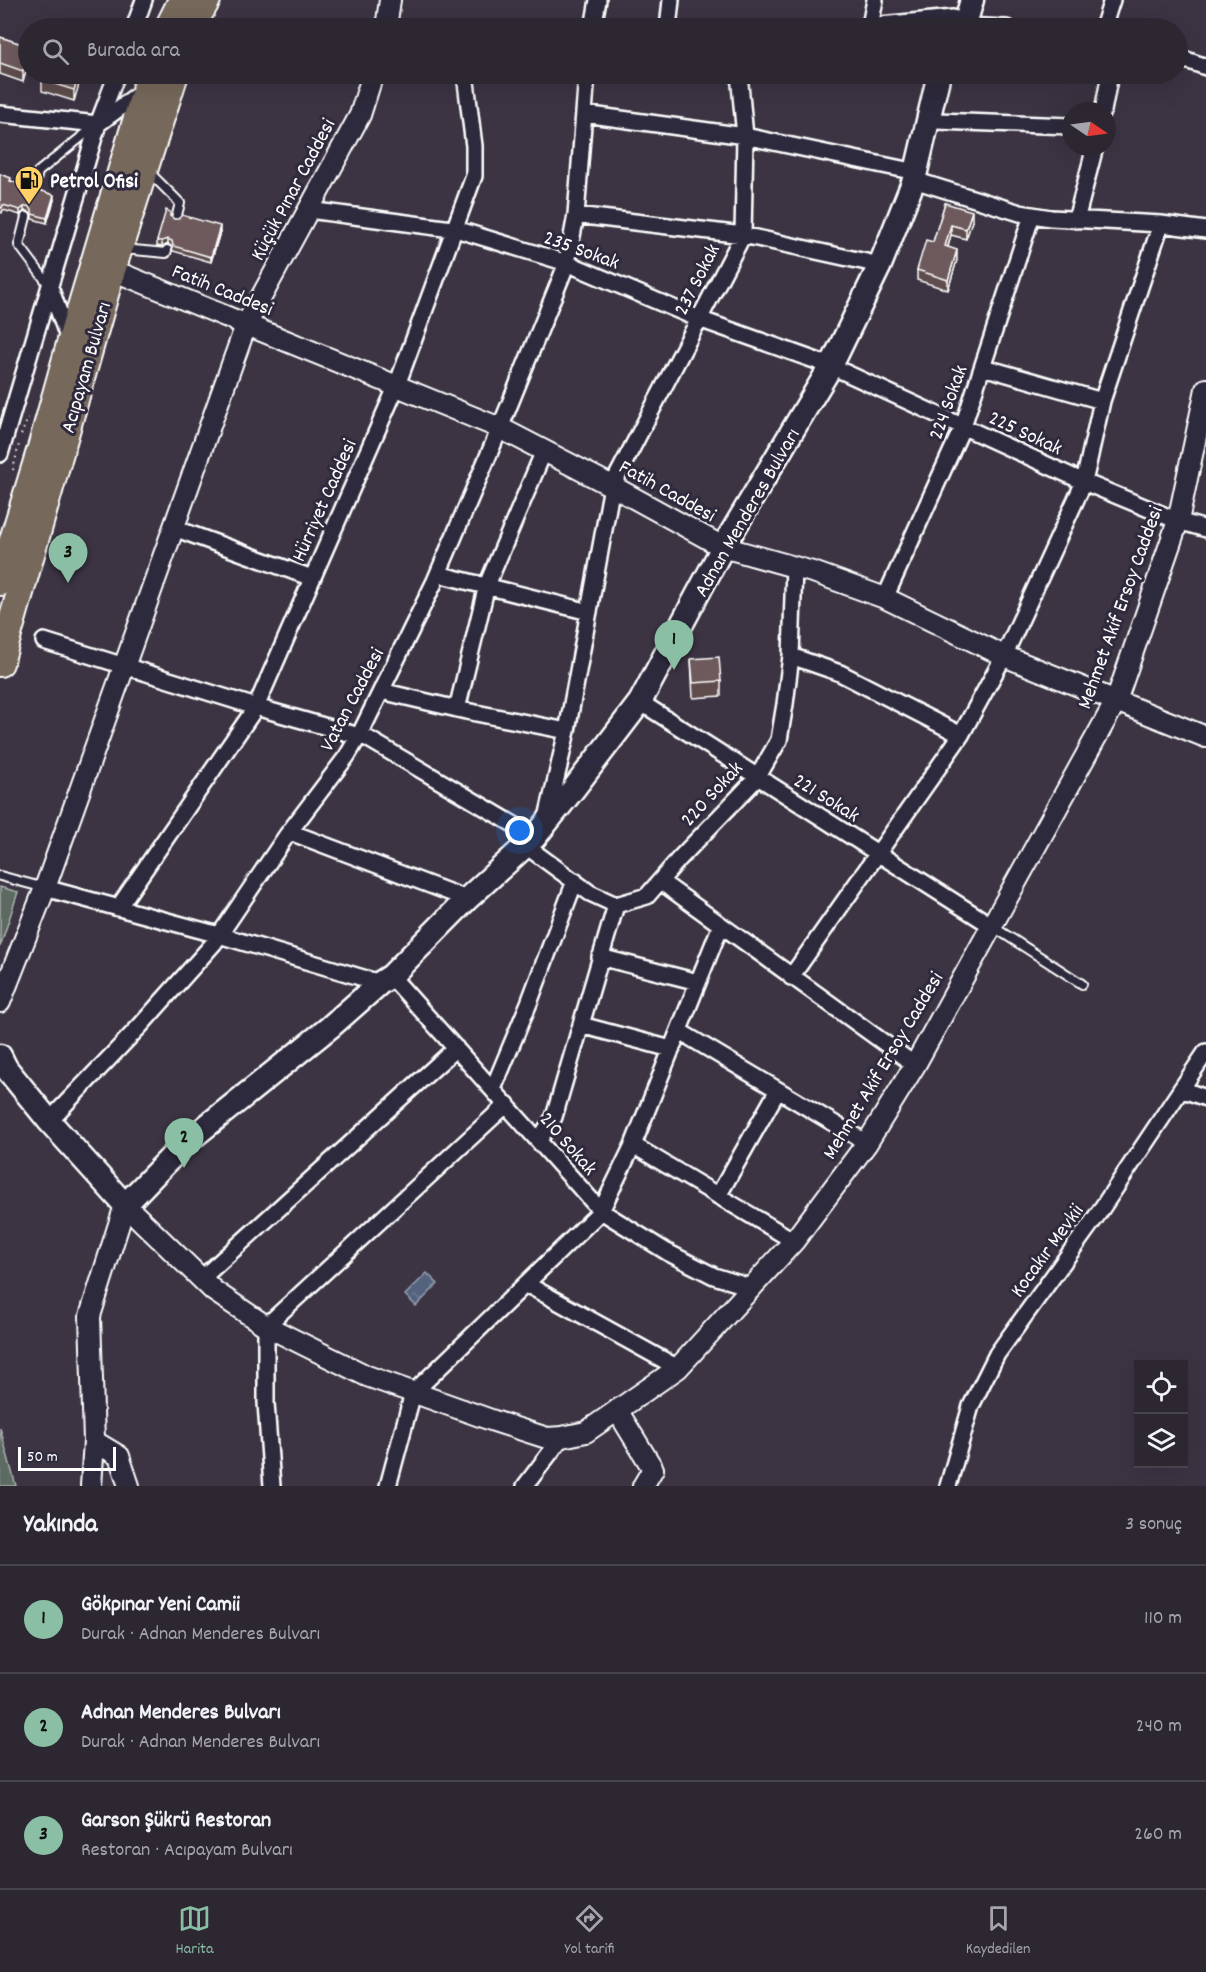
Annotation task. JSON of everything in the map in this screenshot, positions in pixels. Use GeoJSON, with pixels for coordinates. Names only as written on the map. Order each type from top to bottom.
{"type":"FeatureCollection","features":[{"type":"Feature","properties":{"kind":"main road"},"geometry":{"type":"LineString","coordinates":[[173,18],[182,0]]}},
{"type":"Feature","properties":{"kind":"main road"},"geometry":{"type":"LineString","coordinates":[[197,18],[207,0]]}},
{"type":"Feature","properties":{"kind":"main road"},"geometry":{"type":"LineString","coordinates":[[959,18],[972,0]]}},
{"type":"Feature","properties":{"kind":"main road","name":"Acıpayam Bulvarı"},"geometry":{"type":"LineString","coordinates":[[0,582],[6,547],[41,448],[146,84]]}},
{"type":"Feature","properties":{"kind":"main road","name":"Acıpayam Bulvarı"},"geometry":{"type":"LineString","coordinates":[[0,663],[115,259],[172,84]]}},
{"type":"Feature","properties":{"kind":"main road"},"geometry":{"type":"LineString","coordinates":[[917,168],[926,120],[936,84]]}},
{"type":"Feature","properties":{"kind":"main road"},"geometry":{"type":"LineString","coordinates":[[917,168],[937,122],[948,84]]}},
{"type":"Feature","properties":{"kind":"main road","name":"Adnan Menderes Bulvarı"},"geometry":{"type":"LineString","coordinates":[[125,1205],[183,1145],[330,1028],[385,979],[536,835],[640,702],[723,547],[831,366],[880,265],[917,168]]}},
{"type":"Feature","properties":{"kind":"main road"},"geometry":{"type":"LineString","coordinates":[[0,1056],[6,1068],[49,1121],[125,1205]]}},
{"type":"Feature","properties":{"kind":"street"},"geometry":{"type":"LineString","coordinates":[[138,18],[144,0]]}},
{"type":"Feature","properties":{"kind":"street"},"geometry":{"type":"LineString","coordinates":[[387,18],[390,0]]}},
{"type":"Feature","properties":{"kind":"street"},"geometry":{"type":"LineString","coordinates":[[595,18],[598,0]]}},
{"type":"Feature","properties":{"kind":"street"},"geometry":{"type":"LineString","coordinates":[[669,18],[671,0]]}},
{"type":"Feature","properties":{"kind":"street"},"geometry":{"type":"LineString","coordinates":[[868,18],[875,0]]}},
{"type":"Feature","properties":{"kind":"street"},"geometry":{"type":"LineString","coordinates":[[1106,18],[1112,0]]}},
{"type":"Feature","properties":{"kind":"street"},"geometry":{"type":"LineString","coordinates":[[1188,61],[1206,67]]}},
{"type":"Feature","properties":{"kind":"street"},"geometry":{"type":"LineString","coordinates":[[0,454],[3,431],[50,286],[98,124],[113,84]]}},
{"type":"Feature","properties":{"kind":"street"},"geometry":{"type":"LineString","coordinates":[[0,114],[98,124],[145,84]]}},
{"type":"Feature","properties":{"kind":"street","name":"Küçük Pınar Caddesi"},"geometry":{"type":"LineString","coordinates":[[0,1002],[45,888],[246,325],[360,115],[370,84]]}},
{"type":"Feature","properties":{"kind":"street","name":"Hürriyet Caddesi"},"geometry":{"type":"LineString","coordinates":[[118,908],[256,707],[397,385],[474,176],[474,146],[466,84]]}},
{"type":"Feature","properties":{"kind":"street","name":"Vatan Caddesi"},"geometry":{"type":"LineString","coordinates":[[49,1121],[140,1026],[219,935],[290,832],[347,756],[359,735],[438,574],[567,263],[576,215],[586,84]]}},
{"type":"Feature","properties":{"kind":"street","name":"237 Sokak"},"geometry":{"type":"LineString","coordinates":[[536,835],[567,731],[612,486],[743,235],[745,136],[741,84]]}},
{"type":"Feature","properties":{"kind":"street"},"geometry":{"type":"LineString","coordinates":[[1105,102],[1108,84]]}},
{"type":"Feature","properties":{"kind":"street"},"geometry":{"type":"LineString","coordinates":[[584,114],[745,136],[917,168],[1020,213],[1076,220],[1161,224],[1206,230]]}},
{"type":"Feature","properties":{"kind":"street"},"geometry":{"type":"LineString","coordinates":[[937,122],[1062,126]]}},
{"type":"Feature","properties":{"kind":"street"},"geometry":{"type":"LineString","coordinates":[[1076,220],[1093,156]]}},
{"type":"Feature","properties":{"kind":"street","name":"235 Sokak"},"geometry":{"type":"LineString","coordinates":[[309,210],[454,230],[567,263],[699,319],[831,366]]}},
{"type":"Feature","properties":{"kind":"street"},"geometry":{"type":"LineString","coordinates":[[576,215],[743,235],[880,265]]}},
{"type":"Feature","properties":{"kind":"street","name":"224 Sokak"},"geometry":{"type":"LineString","coordinates":[[885,598],[963,426],[1032,215]]}},
{"type":"Feature","properties":{"kind":"street"},"geometry":{"type":"LineString","coordinates":[[791,977],[961,735],[1004,656],[1084,482],[1102,401],[1161,224]]}},
{"type":"Feature","properties":{"kind":"street","name":"Fatih Caddesi"},"geometry":{"type":"LineString","coordinates":[[115,259],[246,325],[500,428],[723,547],[794,567],[885,598],[1004,656],[1206,737]]}},
{"type":"Feature","properties":{"kind":"street"},"geometry":{"type":"LineString","coordinates":[[50,286],[70,344]]}},
{"type":"Feature","properties":{"kind":"street","name":"225 Sokak"},"geometry":{"type":"LineString","coordinates":[[831,366],[1084,482],[1178,521],[1206,530]]}},
{"type":"Feature","properties":{"kind":"street"},"geometry":{"type":"LineString","coordinates":[[983,367],[1102,401]]}},
{"type":"Feature","properties":{"kind":"street","name":"Mehmet Akif Ersoy Caddesi"},"geometry":{"type":"LineString","coordinates":[[125,1205],[214,1291],[266,1326],[367,1376],[494,1422],[547,1438],[586,1432],[678,1368],[794,1242],[867,1143],[915,1065],[1116,701],[1178,521],[1206,389]]}},
{"type":"Feature","properties":{"kind":"street"},"geometry":{"type":"LineString","coordinates":[[457,709],[487,585],[544,451]]}},
{"type":"Feature","properties":{"kind":"street"},"geometry":{"type":"LineString","coordinates":[[174,528],[312,578]]}},
{"type":"Feature","properties":{"kind":"street","name":"220 Sokak"},"geometry":{"type":"LineString","coordinates":[[616,905],[647,896],[678,859],[757,777],[779,740],[791,656],[794,567]]}},
{"type":"Feature","properties":{"kind":"street"},"geometry":{"type":"LineString","coordinates":[[438,574],[589,612]]}},
{"type":"Feature","properties":{"kind":"street"},"geometry":{"type":"LineString","coordinates":[[44,641],[256,707],[359,735],[536,835],[575,881],[590,893],[616,905],[554,1117],[539,1140]]}},
{"type":"Feature","properties":{"kind":"street"},"geometry":{"type":"LineString","coordinates":[[791,656],[840,673],[961,735]]}},
{"type":"Feature","properties":{"kind":"street"},"geometry":{"type":"LineString","coordinates":[[381,691],[567,731]]}},
{"type":"Feature","properties":{"kind":"street","name":"221 Sokak"},"geometry":{"type":"LineString","coordinates":[[640,702],[992,926]]}},
{"type":"Feature","properties":{"kind":"street"},"geometry":{"type":"LineString","coordinates":[[290,832],[467,899]]}},
{"type":"Feature","properties":{"kind":"street"},"geometry":{"type":"LineString","coordinates":[[493,1089],[529,1003],[575,881]]}},
{"type":"Feature","properties":{"kind":"street"},"geometry":{"type":"LineString","coordinates":[[660,881],[915,1065]]}},
{"type":"Feature","properties":{"kind":"street"},"geometry":{"type":"LineString","coordinates":[[45,888],[385,979]]}},
{"type":"Feature","properties":{"kind":"street"},"geometry":{"type":"LineString","coordinates":[[390,1486],[413,1393],[601,1211],[633,1145],[721,925]]}},
{"type":"Feature","properties":{"kind":"street"},"geometry":{"type":"LineString","coordinates":[[600,957],[698,982]]}},
{"type":"Feature","properties":{"kind":"street","name":"210 Sokak"},"geometry":{"type":"LineString","coordinates":[[385,979],[456,1048],[601,1211],[667,1252],[714,1276],[753,1288]]}},
{"type":"Feature","properties":{"kind":"street"},"geometry":{"type":"LineString","coordinates":[[581,1025],[671,1049]]}},
{"type":"Feature","properties":{"kind":"street"},"geometry":{"type":"LineString","coordinates":[[679,1031],[867,1143]]}},
{"type":"Feature","properties":{"kind":"street"},"geometry":{"type":"LineString","coordinates":[[201,1279],[456,1048]]}},
{"type":"Feature","properties":{"kind":"street","name":"Kocakır Mevkii"},"geometry":{"type":"LineString","coordinates":[[948,1486],[971,1406],[997,1354],[1098,1214],[1206,1052]]}},
{"type":"Feature","properties":{"kind":"street"},"geometry":{"type":"LineString","coordinates":[[1181,1089],[1206,1098]]}},
{"type":"Feature","properties":{"kind":"street"},"geometry":{"type":"LineString","coordinates":[[718,1197],[778,1090]]}},
{"type":"Feature","properties":{"kind":"street"},"geometry":{"type":"LineString","coordinates":[[272,1486],[266,1403],[266,1326],[507,1104]]}},
{"type":"Feature","properties":{"kind":"street"},"geometry":{"type":"LineString","coordinates":[[633,1145],[794,1242]]}},
{"type":"Feature","properties":{"kind":"street"},"geometry":{"type":"LineString","coordinates":[[91,1486],[94,1442],[90,1316],[125,1205]]}},
{"type":"Feature","properties":{"kind":"street"},"geometry":{"type":"LineString","coordinates":[[526,1284],[678,1368]]}},
{"type":"Feature","properties":{"kind":"street"},"geometry":{"type":"LineString","coordinates":[[617,1410],[652,1469],[643,1486]]}},
{"type":"Feature","properties":{"kind":"street"},"geometry":{"type":"LineString","coordinates":[[525,1486],[562,1437]]}},
{"type":"Feature","properties":{"kind":"street"},"geometry":{"type":"LineString","coordinates":[[94,1442],[119,1456],[129,1486]]}},
{"type":"Feature","properties":{"kind":"lane"},"geometry":{"type":"LineString","coordinates":[[33,193],[38,172],[98,124]]}},
{"type":"Feature","properties":{"kind":"lane"},"geometry":{"type":"LineString","coordinates":[[144,168],[180,203],[176,219]]}},
{"type":"Feature","properties":{"kind":"lane"},"geometry":{"type":"LineString","coordinates":[[26,217],[19,244],[50,286]]}},
{"type":"Feature","properties":{"kind":"lane"},"geometry":{"type":"LineString","coordinates":[[115,259],[166,253],[167,250]]}},
{"type":"Feature","properties":{"kind":"lane"},"geometry":{"type":"LineString","coordinates":[[0,876],[45,888]]}},
{"type":"Feature","properties":{"kind":"lane"},"geometry":{"type":"LineString","coordinates":[[992,926],[1082,984]]}},
{"type":"Feature","properties":{"kind":"green space"},"geometry":{"type":"Polygon","coordinates":[[[0,887],[18,892],[0,947],[0,887]]]}},
{"type":"Feature","properties":{"kind":"green space"},"geometry":{"type":"Polygon","coordinates":[[[0,1428],[16,1486],[0,1486],[0,1428]]]}},
{"type":"Feature","properties":{"kind":"water"},"geometry":{"type":"Polygon","coordinates":[[[427,1273],[438,1284],[416,1306],[405,1295],[427,1273]]]}},
{"type":"Feature","properties":{"kind":"building"},"geometry":{"type":"Polygon","coordinates":[[[0,37],[18,43],[18,69],[0,63],[0,37]]]}},
{"type":"Feature","properties":{"kind":"building"},"geometry":{"type":"Polygon","coordinates":[[[55,84],[76,84],[74,90],[55,84]]]}},
{"type":"Feature","properties":{"kind":"building"},"geometry":{"type":"Polygon","coordinates":[[[0,174],[11,178],[10,181],[27,186],[31,194],[39,190],[54,195],[47,218],[32,214],[28,206],[20,210],[3,205],[2,208],[0,207],[0,174]]]}},
{"type":"Feature","properties":{"kind":"building"},"geometry":{"type":"Polygon","coordinates":[[[945,203],[972,211],[966,229],[951,225],[945,246],[957,250],[948,280],[917,270],[926,240],[933,242],[945,203]]]}},
{"type":"Feature","properties":{"kind":"building"},"geometry":{"type":"Polygon","coordinates":[[[166,210],[174,219],[182,215],[220,226],[211,257],[173,246],[172,241],[168,239],[157,241],[166,210]]]}},
{"type":"Feature","properties":{"kind":"building"},"geometry":{"type":"Polygon","coordinates":[[[719,657],[721,681],[693,683],[691,659],[719,657]]]}},
{"type":"Feature","properties":{"kind":"place","name":"Petrol Ofisi"},"geometry":{"type":"Point","coordinates":[29,206]}},
{"type":"Feature","properties":{"kind":"place","name":"Garson Şükrü Restoran"},"geometry":{"type":"Point","coordinates":[68,583]}},
{"type":"Feature","properties":{"kind":"place","name":"Gökpınar Yeni Camii"},"geometry":{"type":"Point","coordinates":[674,670]}},
{"type":"Feature","properties":{"kind":"place","name":"Adnan Menderes Bulvarı"},"geometry":{"type":"Point","coordinates":[184,1168]}}]}
